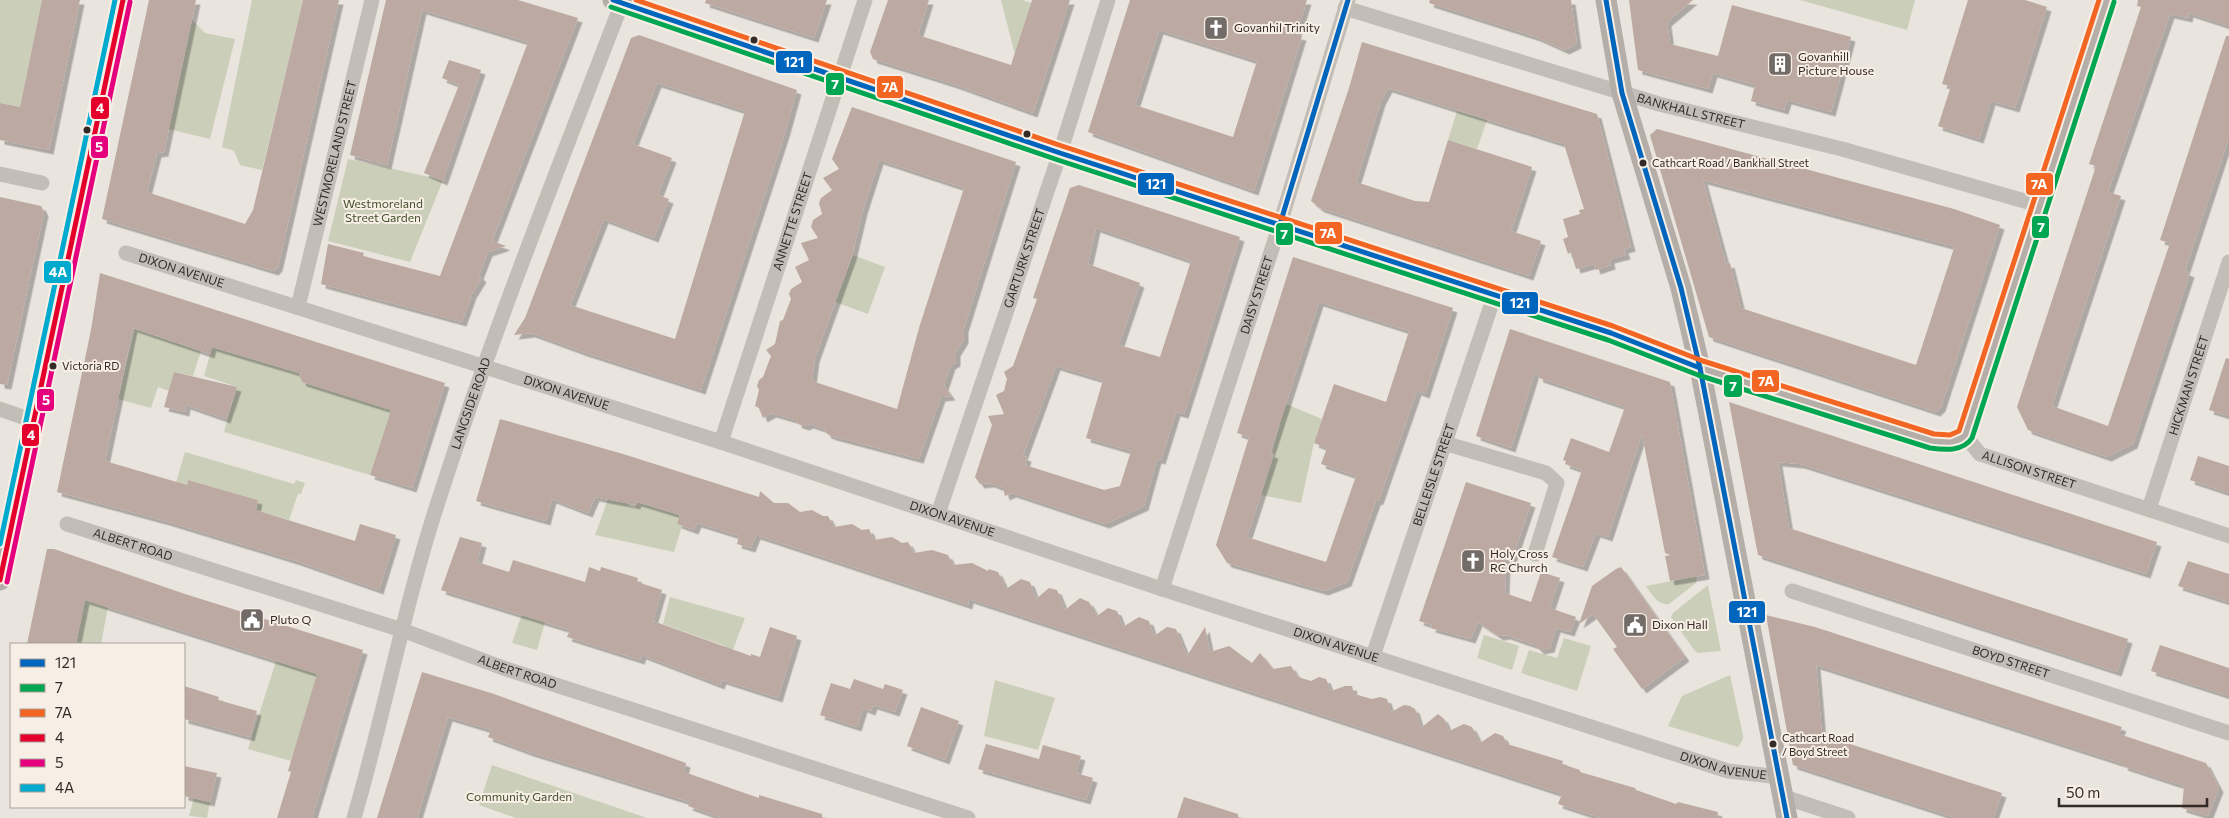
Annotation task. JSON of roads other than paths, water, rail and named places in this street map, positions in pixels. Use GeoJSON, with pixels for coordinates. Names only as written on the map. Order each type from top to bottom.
{"type":"FeatureCollection","features":[{"type":"Feature","properties":{"kind":"street"},"geometry":{"type":"LineString","coordinates":[[0,580],[123,0]]}},
{"type":"Feature","properties":{"kind":"street","name":"WESTMORELAND STREET"},"geometry":{"type":"LineString","coordinates":[[298,307],[372,0]]}},
{"type":"Feature","properties":{"kind":"street","name":"ANNETTE STREET"},"geometry":{"type":"LineString","coordinates":[[721,442],[865,0]]}},
{"type":"Feature","properties":{"kind":"street","name":"GARTURK STREET"},"geometry":{"type":"LineString","coordinates":[[938,514],[1060,153],[1108,0]]}},
{"type":"Feature","properties":{"kind":"street"},"geometry":{"type":"LineString","coordinates":[[1606,0],[1622,93],[1681,288],[1700,368],[1784,798]]}},
{"type":"Feature","properties":{"kind":"street"},"geometry":{"type":"LineString","coordinates":[[619,1],[839,79],[1060,153],[1611,333],[1700,368],[1932,441],[1951,443],[1965,436],[2107,0]]}},
{"type":"Feature","properties":{"kind":"street","name":"LANGSIDE ROAD"},"geometry":{"type":"LineString","coordinates":[[354,818],[402,630],[439,498],[484,367],[619,1]]}},
{"type":"Feature","properties":{"kind":"street","name":"BANKHALL STREET"},"geometry":{"type":"LineString","coordinates":[[1346,4],[1578,80],[1659,104],[1842,149],[2039,205]]}},
{"type":"Feature","properties":{"kind":"street","name":"DAISY STREET"},"geometry":{"type":"LineString","coordinates":[[1162,588],[1280,224],[1346,4]]}},
{"type":"Feature","properties":{"kind":"street"},"geometry":{"type":"LineString","coordinates":[[0,174],[42,183]]}},
{"type":"Feature","properties":{"kind":"street","name":"DIXON AVENUE"},"geometry":{"type":"LineString","coordinates":[[126,253],[721,442],[1162,588],[1728,771],[1784,798],[1848,818]]}},
{"type":"Feature","properties":{"kind":"street","name":"HICKMAN STREET"},"geometry":{"type":"LineString","coordinates":[[2149,509],[2229,262]]}},
{"type":"Feature","properties":{"kind":"street","name":"BELLEISLE STREET"},"geometry":{"type":"LineString","coordinates":[[1373,656],[1496,294]]}},
{"type":"Feature","properties":{"kind":"street"},"geometry":{"type":"LineString","coordinates":[[0,409],[35,416]]}},
{"type":"Feature","properties":{"kind":"street","name":"ALLISON STREET"},"geometry":{"type":"LineString","coordinates":[[1965,436],[1980,454],[2229,536]]}},
{"type":"Feature","properties":{"kind":"street"},"geometry":{"type":"LineString","coordinates":[[1444,443],[1546,473],[1557,483],[1535,554]]}},
{"type":"Feature","properties":{"kind":"street","name":"ALBERT ROAD"},"geometry":{"type":"LineString","coordinates":[[67,524],[402,630],[506,669],[968,818]]}},
{"type":"Feature","properties":{"kind":"street","name":"BOYD STREET"},"geometry":{"type":"LineString","coordinates":[[1792,591],[2229,733]]}},
{"type":"Feature","properties":{"kind":"place","name":"Govanhil Trinity"},"geometry":{"type":"Point","coordinates":[1216,28]}},
{"type":"Feature","properties":{"kind":"place","name":"Govanhill Picture House"},"geometry":{"type":"Point","coordinates":[1780,64]}},
{"type":"Feature","properties":{"kind":"place","name":"Cathcart Road / Bankhall Street"},"geometry":{"type":"Point","coordinates":[1643,163]}},
{"type":"Feature","properties":{"kind":"place","name":"Victoria RD"},"geometry":{"type":"Point","coordinates":[53,366]}},
{"type":"Feature","properties":{"kind":"place","name":"Holy Cross RC Church"},"geometry":{"type":"Point","coordinates":[1473,561]}},
{"type":"Feature","properties":{"kind":"place","name":"Pluto Q"},"geometry":{"type":"Point","coordinates":[252,620]}},
{"type":"Feature","properties":{"kind":"place","name":"Dixon Hall"},"geometry":{"type":"Point","coordinates":[1635,625]}},
{"type":"Feature","properties":{"kind":"place","name":"Cathcart Road / Boyd Street"},"geometry":{"type":"Point","coordinates":[1773,744]}},
{"type":"Feature","properties":{"kind":"park label","name":"Westmoreland Street Garden"},"geometry":{"type":"Point","coordinates":[383,211]}},
{"type":"Feature","properties":{"kind":"park label","name":"Community Garden"},"geometry":{"type":"Point","coordinates":[519,797]}}]}
